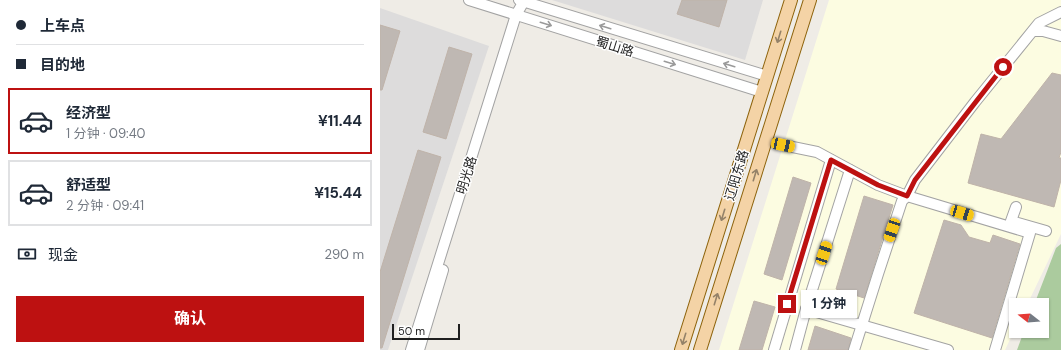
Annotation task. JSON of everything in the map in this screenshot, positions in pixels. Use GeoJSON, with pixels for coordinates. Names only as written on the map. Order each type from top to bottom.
{"type":"FeatureCollection","features":[{"type":"Feature","properties":{"kind":"main road","name":"辽阳东路"},"geometry":{"type":"LineString","coordinates":[[681,350],[791,0]]}},
{"type":"Feature","properties":{"kind":"main road","name":"辽阳东路"},"geometry":{"type":"LineString","coordinates":[[700,350],[810,0]]}},
{"type":"Feature","properties":{"kind":"street","name":"蜀山路"},"geometry":{"type":"LineString","coordinates":[[469,0],[762,92]]}},
{"type":"Feature","properties":{"kind":"street","name":"蜀山路"},"geometry":{"type":"LineString","coordinates":[[522,0],[767,76]]}},
{"type":"Feature","properties":{"kind":"street","name":"明光路"},"geometry":{"type":"LineString","coordinates":[[418,350],[519,16],[522,0]]}},
{"type":"Feature","properties":{"kind":"street"},"geometry":{"type":"LineString","coordinates":[[854,350],[902,201],[907,196],[915,180],[975,102],[1039,23],[1061,12]]}},
{"type":"Feature","properties":{"kind":"street","name":"明光路"},"geometry":{"type":"LineString","coordinates":[[411,350],[519,16]]}},
{"type":"Feature","properties":{"kind":"street"},"geometry":{"type":"LineString","coordinates":[[1033,31],[1043,30],[1061,36]]}},
{"type":"Feature","properties":{"kind":"street"},"geometry":{"type":"LineString","coordinates":[[783,145],[817,152],[878,185],[907,196],[1030,233],[995,350]]}},
{"type":"Feature","properties":{"kind":"street"},"geometry":{"type":"LineString","coordinates":[[774,350],[831,160]]}},
{"type":"Feature","properties":{"kind":"street"},"geometry":{"type":"LineString","coordinates":[[795,350],[806,309],[850,170]]}},
{"type":"Feature","properties":{"kind":"street"},"geometry":{"type":"LineString","coordinates":[[1016,207],[1012,221],[1046,231]]}},
{"type":"Feature","properties":{"kind":"street"},"geometry":{"type":"LineString","coordinates":[[806,309],[948,350]]}},
{"type":"Feature","properties":{"kind":"shaded area"},"geometry":{"type":"Polygon","coordinates":[[[552,0],[763,0],[745,60],[552,0]]]}},
{"type":"Feature","properties":{"kind":"shaded area"},"geometry":{"type":"Polygon","coordinates":[[[829,0],[1061,0],[1061,234],[1030,298],[1009,298],[1009,338],[1011,338],[1005,350],[719,350],[829,0]]]}},
{"type":"Feature","properties":{"kind":"shaded area"},"geometry":{"type":"Polygon","coordinates":[[[380,8],[489,46],[388,350],[380,350],[380,8]]]}},
{"type":"Feature","properties":{"kind":"green space"},"geometry":{"type":"Polygon","coordinates":[[[1061,244],[1061,350],[1017,350],[1021,338],[1049,338],[1049,298],[1037,298],[1056,248],[1061,244]]]}},
{"type":"Feature","properties":{"kind":"building"},"geometry":{"type":"Polygon","coordinates":[[[682,0],[727,0],[719,27],[677,14],[682,0]]]}},
{"type":"Feature","properties":{"kind":"building"},"geometry":{"type":"Polygon","coordinates":[[[380,25],[400,31],[382,90],[380,90],[380,25]]]}},
{"type":"Feature","properties":{"kind":"building"},"geometry":{"type":"Polygon","coordinates":[[[449,47],[472,54],[446,139],[423,132],[449,47]]]}},
{"type":"Feature","properties":{"kind":"building"},"geometry":{"type":"Polygon","coordinates":[[[1052,73],[1061,75],[1061,152],[1059,158],[1061,158],[1061,180],[1054,207],[968,183],[981,134],[1001,139],[1052,73]]]}},
{"type":"Feature","properties":{"kind":"building"},"geometry":{"type":"Polygon","coordinates":[[[418,150],[441,157],[382,348],[380,348],[380,272],[418,150]]]}},
{"type":"Feature","properties":{"kind":"building"},"geometry":{"type":"Polygon","coordinates":[[[793,177],[811,183],[782,280],[764,274],[793,177]]]}},
{"type":"Feature","properties":{"kind":"building"},"geometry":{"type":"Polygon","coordinates":[[[864,196],[893,205],[864,298],[836,289],[864,196]]]}},
{"type":"Feature","properties":{"kind":"building"},"geometry":{"type":"Polygon","coordinates":[[[944,220],[961,225],[969,237],[990,243],[993,235],[1020,244],[992,338],[914,313],[944,220]]]}},
{"type":"Feature","properties":{"kind":"building"},"geometry":{"type":"Polygon","coordinates":[[[754,301],[775,307],[762,350],[739,350],[754,301]]]}},
{"type":"Feature","properties":{"kind":"building"},"geometry":{"type":"Polygon","coordinates":[[[815,326],[851,338],[848,350],[808,350],[815,326]]]}},
{"type":"Feature","properties":{"kind":"route"},"geometry":{"type":"LineString","coordinates":[[787,304],[831,160],[878,185],[907,196],[915,180],[1003,67]]}}]}
